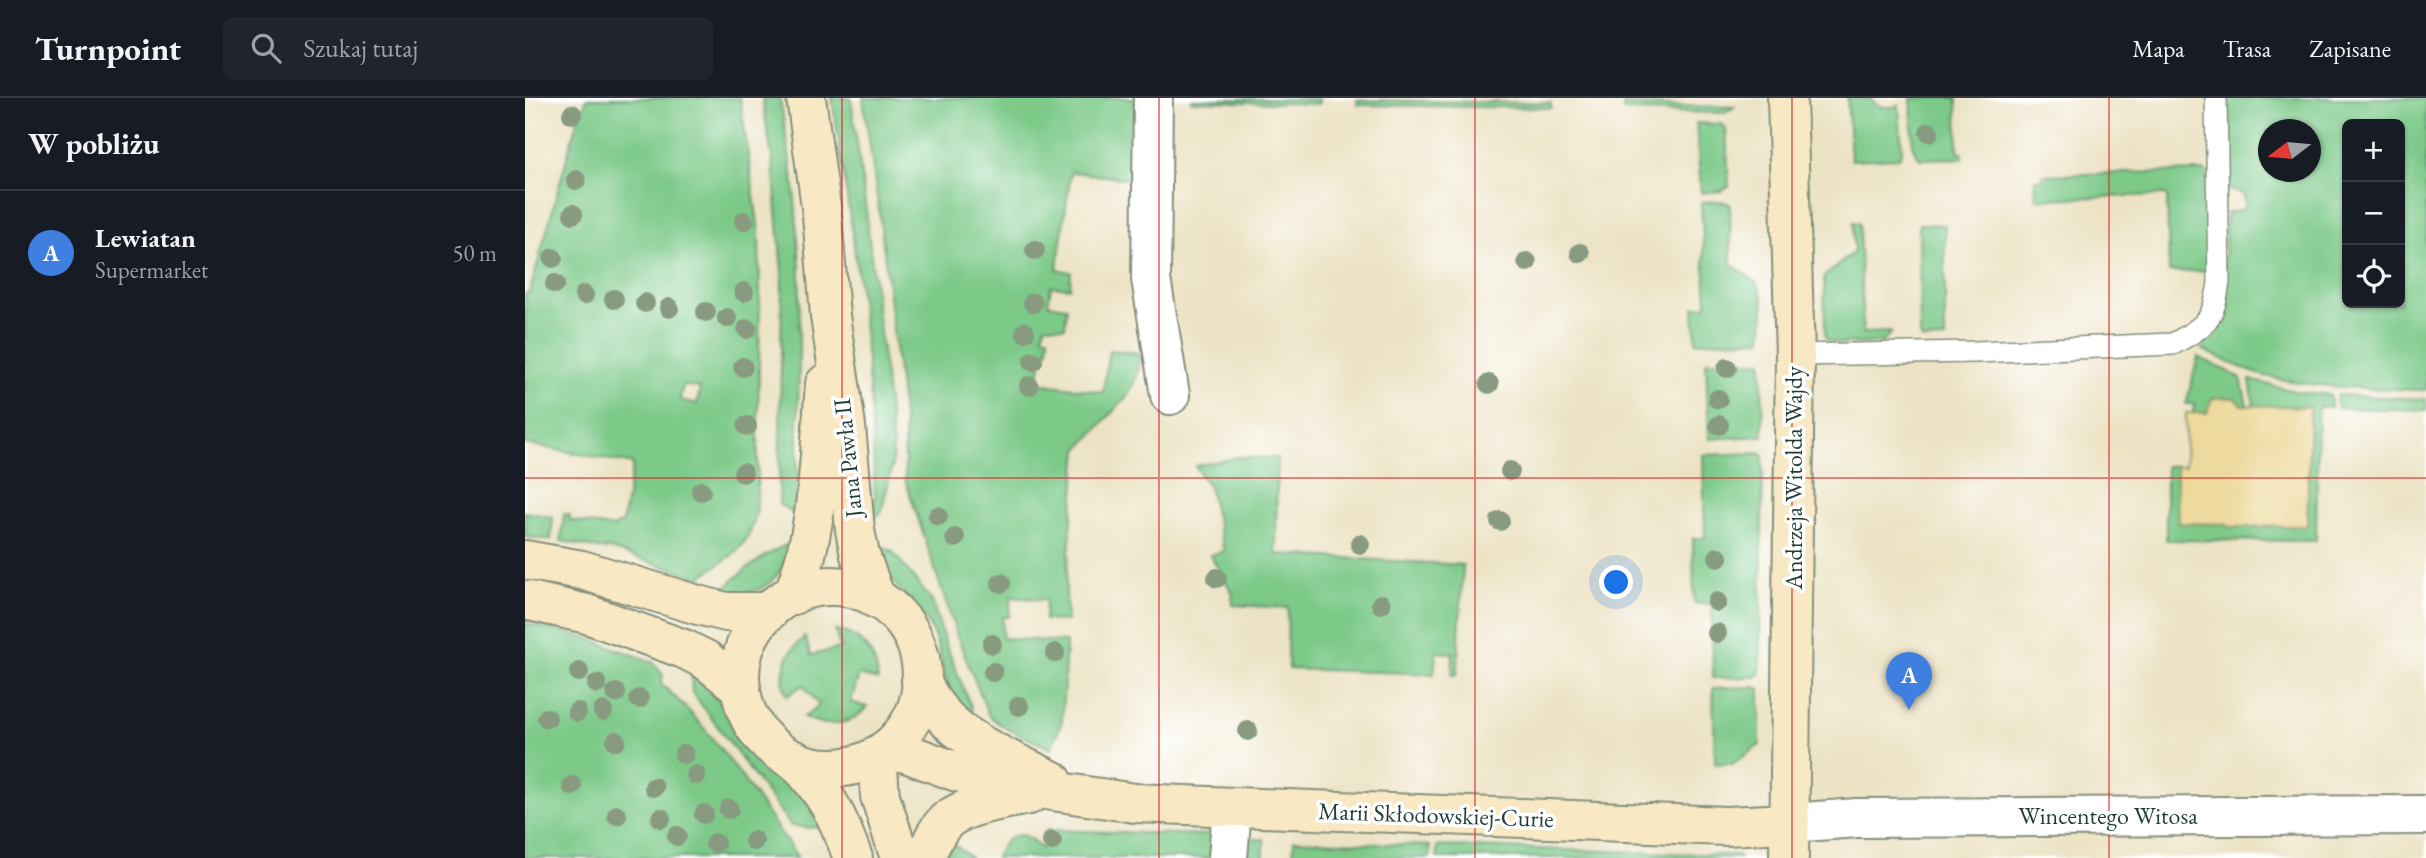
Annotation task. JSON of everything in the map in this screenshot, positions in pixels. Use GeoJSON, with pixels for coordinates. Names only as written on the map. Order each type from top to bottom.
{"type":"FeatureCollection","features":[{"type":"Feature","properties":{"kind":"street","name":"Jana Pawła II"},"geometry":{"type":"LineString","coordinates":[[806,98],[822,214],[830,316],[846,426],[855,530],[860,555],[876,599]]}},
{"type":"Feature","properties":{"kind":"street"},"geometry":{"type":"LineString","coordinates":[[1153,98],[1151,279],[1170,395]]}},
{"type":"Feature","properties":{"kind":"street","name":"Andrzeja Witolda Wajdy"},"geometry":{"type":"LineString","coordinates":[[1787,98],[1795,355],[1789,840]]}},
{"type":"Feature","properties":{"kind":"street","name":"Jana Pawła II"},"geometry":{"type":"LineString","coordinates":[[780,603],[803,571],[812,531],[830,316]]}},
{"type":"Feature","properties":{"kind":"street"},"geometry":{"type":"LineString","coordinates":[[525,560],[582,570],[717,610],[780,603],[810,589],[835,586],[852,589],[876,599],[898,617],[910,633],[917,651],[921,681],[918,701],[911,719],[899,736],[881,753],[850,766],[813,766],[795,760],[771,745],[758,731],[749,715],[741,688],[741,668],[745,647],[755,628],[780,603]]}},
{"type":"Feature","properties":{"kind":"street"},"geometry":{"type":"LineString","coordinates":[[525,600],[587,614],[684,649],[706,660],[741,688]]}},
{"type":"Feature","properties":{"kind":"street","name":"Marii Skłodowskiej-Curie"},"geometry":{"type":"LineString","coordinates":[[921,681],[932,701],[953,725],[1064,794]]}},
{"type":"Feature","properties":{"kind":"street"},"geometry":{"type":"LineString","coordinates":[[881,753],[880,796],[900,858]]}},
{"type":"Feature","properties":{"kind":"street","name":"Marii Skłodowskiej-Curie"},"geometry":{"type":"LineString","coordinates":[[881,753],[915,756],[997,783],[1135,803],[1726,826],[1789,840]]}},
{"type":"Feature","properties":{"kind":"street"},"geometry":{"type":"LineString","coordinates":[[795,760],[819,786],[833,808],[853,858]]}},
{"type":"Feature","properties":{"kind":"street"},"geometry":{"type":"LineString","coordinates":[[925,858],[932,840],[944,823],[953,816],[988,804],[1064,794]]}},
{"type":"Feature","properties":{"kind":"street"},"geometry":{"type":"LineString","coordinates":[[1228,858],[1232,807]]}},
{"type":"Feature","properties":{"kind":"street","name":"Wincentego Witosa"},"geometry":{"type":"LineString","coordinates":[[1789,840],[1857,818],[2426,815]]}},
{"type":"Feature","properties":{"kind":"lane"},"geometry":{"type":"LineString","coordinates":[[1795,355],[1975,352],[2173,344],[2199,330],[2210,319],[2216,305],[2220,282],[2216,98]]}},
{"type":"Feature","properties":{"kind":"green space"},"geometry":{"type":"Polygon","coordinates":[[[587,98],[740,98],[759,231],[757,508],[744,543],[730,557],[699,578],[607,548],[606,550],[561,541],[564,514],[570,515],[569,520],[615,528],[617,524],[622,524],[633,464],[525,444],[525,294],[530,291],[581,107],[584,107],[587,98]],[[683,385],[680,400],[697,404],[700,388],[683,385]]]}},
{"type":"Feature","properties":{"kind":"green space"},"geometry":{"type":"Polygon","coordinates":[[[762,98],[780,98],[794,186],[800,266],[797,516],[779,504],[782,273],[773,164],[762,98]]]}},
{"type":"Feature","properties":{"kind":"green space"},"geometry":{"type":"Polygon","coordinates":[[[832,98],[851,98],[893,447],[892,467],[881,513],[875,517],[867,359],[832,98]]]}},
{"type":"Feature","properties":{"kind":"green space"},"geometry":{"type":"Polygon","coordinates":[[[863,98],[1135,98],[1140,180],[1071,172],[1057,269],[1071,272],[1070,288],[1051,286],[1048,304],[1067,307],[1065,327],[1045,325],[1043,336],[1049,337],[1048,352],[1043,352],[1038,383],[1103,392],[1109,350],[1139,353],[1138,373],[1129,394],[1078,450],[1066,587],[1067,621],[1045,620],[1046,600],[1011,597],[1009,617],[1003,617],[1002,638],[1066,642],[1062,721],[1051,749],[1007,729],[989,716],[957,636],[905,479],[904,425],[863,98]]]}},
{"type":"Feature","properties":{"kind":"green space"},"geometry":{"type":"Polygon","coordinates":[[[1847,98],[1870,98],[1883,107],[1899,105],[1902,151],[1899,158],[1851,160],[1847,98]]]}},
{"type":"Feature","properties":{"kind":"green space"},"geometry":{"type":"Polygon","coordinates":[[[1911,98],[1957,98],[1958,151],[1962,152],[1963,158],[1920,159],[1913,148],[1911,98]]]}},
{"type":"Feature","properties":{"kind":"green space"},"geometry":{"type":"Polygon","coordinates":[[[2225,98],[2426,98],[2426,390],[2344,387],[2282,380],[2247,370],[2202,349],[2217,324],[2222,307],[2226,214],[2244,209],[2244,194],[2225,189],[2225,98]]]}},
{"type":"Feature","properties":{"kind":"green space"},"geometry":{"type":"Polygon","coordinates":[[[1319,99],[1319,104],[1191,101],[1319,99]]]}},
{"type":"Feature","properties":{"kind":"green space"},"geometry":{"type":"Polygon","coordinates":[[[1357,100],[1551,103],[1551,108],[1357,105],[1357,100]]]}},
{"type":"Feature","properties":{"kind":"green space"},"geometry":{"type":"Polygon","coordinates":[[[1623,105],[1734,107],[1725,113],[1623,111],[1623,105]]]}},
{"type":"Feature","properties":{"kind":"green space"},"geometry":{"type":"Polygon","coordinates":[[[1696,123],[1721,124],[1726,128],[1729,186],[1721,191],[1701,193],[1696,123]]]}},
{"type":"Feature","properties":{"kind":"green space"},"geometry":{"type":"Polygon","coordinates":[[[2204,171],[2207,174],[2208,271],[2169,272],[2167,195],[2036,199],[2035,179],[2043,179],[2043,175],[2204,171]]]}},
{"type":"Feature","properties":{"kind":"green space"},"geometry":{"type":"Polygon","coordinates":[[[1721,201],[1730,204],[1731,264],[1755,282],[1762,294],[1762,339],[1696,342],[1694,307],[1707,306],[1701,202],[1721,201]]]}},
{"type":"Feature","properties":{"kind":"green space"},"geometry":{"type":"Polygon","coordinates":[[[1853,222],[1859,222],[1863,333],[1891,332],[1882,343],[1840,344],[1827,340],[1825,335],[1824,277],[1854,252],[1853,222]]]}},
{"type":"Feature","properties":{"kind":"green space"},"geometry":{"type":"Polygon","coordinates":[[[1919,224],[1945,225],[1945,339],[1922,340],[1920,335],[1919,224]]]}},
{"type":"Feature","properties":{"kind":"green space"},"geometry":{"type":"Polygon","coordinates":[[[2198,357],[2241,378],[2247,405],[2193,413],[2194,404],[2186,404],[2198,357]]]}},
{"type":"Feature","properties":{"kind":"green space"},"geometry":{"type":"Polygon","coordinates":[[[1706,361],[1762,361],[1763,436],[1709,439],[1706,361]]]}},
{"type":"Feature","properties":{"kind":"green space"},"geometry":{"type":"Polygon","coordinates":[[[2250,380],[2299,392],[2330,395],[2331,407],[2318,407],[2316,541],[2166,540],[2166,466],[2176,466],[2179,523],[2226,524],[2230,527],[2307,526],[2310,407],[2254,406],[2250,380]]]}},
{"type":"Feature","properties":{"kind":"green space"},"geometry":{"type":"Polygon","coordinates":[[[2337,395],[2426,399],[2426,410],[2337,408],[2337,395]]]}},
{"type":"Feature","properties":{"kind":"green space"},"geometry":{"type":"Polygon","coordinates":[[[1703,455],[1763,455],[1760,674],[1755,677],[1713,678],[1712,604],[1694,604],[1693,538],[1705,538],[1703,455]]]}},
{"type":"Feature","properties":{"kind":"green space"},"geometry":{"type":"Polygon","coordinates":[[[1239,457],[1277,458],[1276,554],[1463,565],[1457,675],[1452,675],[1453,653],[1436,652],[1434,674],[1289,669],[1288,608],[1233,605],[1232,592],[1210,555],[1224,551],[1209,487],[1195,466],[1239,457]]]}},
{"type":"Feature","properties":{"kind":"green space"},"geometry":{"type":"Polygon","coordinates":[[[525,512],[553,517],[551,540],[525,537],[525,512]]]}},
{"type":"Feature","properties":{"kind":"green space"},"geometry":{"type":"Polygon","coordinates":[[[796,541],[783,567],[768,584],[749,593],[719,594],[755,563],[796,541]]]}},
{"type":"Feature","properties":{"kind":"green space"},"geometry":{"type":"Polygon","coordinates":[[[875,544],[892,551],[932,601],[945,643],[972,709],[972,719],[953,698],[948,688],[937,644],[928,623],[888,575],[875,544]]]}},
{"type":"Feature","properties":{"kind":"green space"},"geometry":{"type":"Polygon","coordinates":[[[525,623],[587,638],[653,662],[663,675],[661,684],[700,723],[798,858],[525,858],[525,623]]]}},
{"type":"Feature","properties":{"kind":"green space"},"geometry":{"type":"Polygon","coordinates":[[[835,630],[853,636],[866,647],[875,662],[878,680],[859,675],[851,702],[867,707],[853,719],[829,724],[804,717],[819,705],[803,685],[787,696],[783,679],[789,656],[805,637],[811,655],[840,648],[835,630]]]}},
{"type":"Feature","properties":{"kind":"green space"},"geometry":{"type":"Polygon","coordinates":[[[691,669],[718,691],[733,728],[747,750],[759,763],[797,788],[824,826],[791,826],[692,692],[691,669]]]}},
{"type":"Feature","properties":{"kind":"green space"},"geometry":{"type":"Polygon","coordinates":[[[1713,688],[1760,689],[1760,745],[1732,764],[1715,764],[1713,688]]]}},
{"type":"Feature","properties":{"kind":"green space"},"geometry":{"type":"Polygon","coordinates":[[[1047,830],[1213,835],[1215,858],[996,858],[1000,849],[1015,835],[1027,837],[1041,848],[1048,842],[1043,835],[1047,830]]]}},
{"type":"Feature","properties":{"kind":"green space"},"geometry":{"type":"Polygon","coordinates":[[[1249,839],[1264,839],[1264,858],[1241,858],[1249,839]]]}},
{"type":"Feature","properties":{"kind":"green space"},"geometry":{"type":"Polygon","coordinates":[[[1294,840],[1430,846],[1430,858],[1293,858],[1294,840]]]}},
{"type":"Feature","properties":{"kind":"green space"},"geometry":{"type":"Polygon","coordinates":[[[951,842],[970,857],[970,858],[943,858],[951,842]]]}},
{"type":"Feature","properties":{"kind":"green space"},"geometry":{"type":"Polygon","coordinates":[[[1437,846],[1737,855],[1740,858],[1437,858],[1437,846]]]}},
{"type":"Feature","properties":{"kind":"sand"},"geometry":{"type":"Polygon","coordinates":[[[2212,398],[2235,398],[2242,405],[2310,407],[2307,526],[2230,527],[2226,524],[2178,523],[2176,466],[2185,466],[2186,413],[2207,413],[2212,398]]]}},
{"type":"Feature","properties":{"kind":"place","name":"Lewiatan"},"geometry":{"type":"Point","coordinates":[1909,710]}}]}
